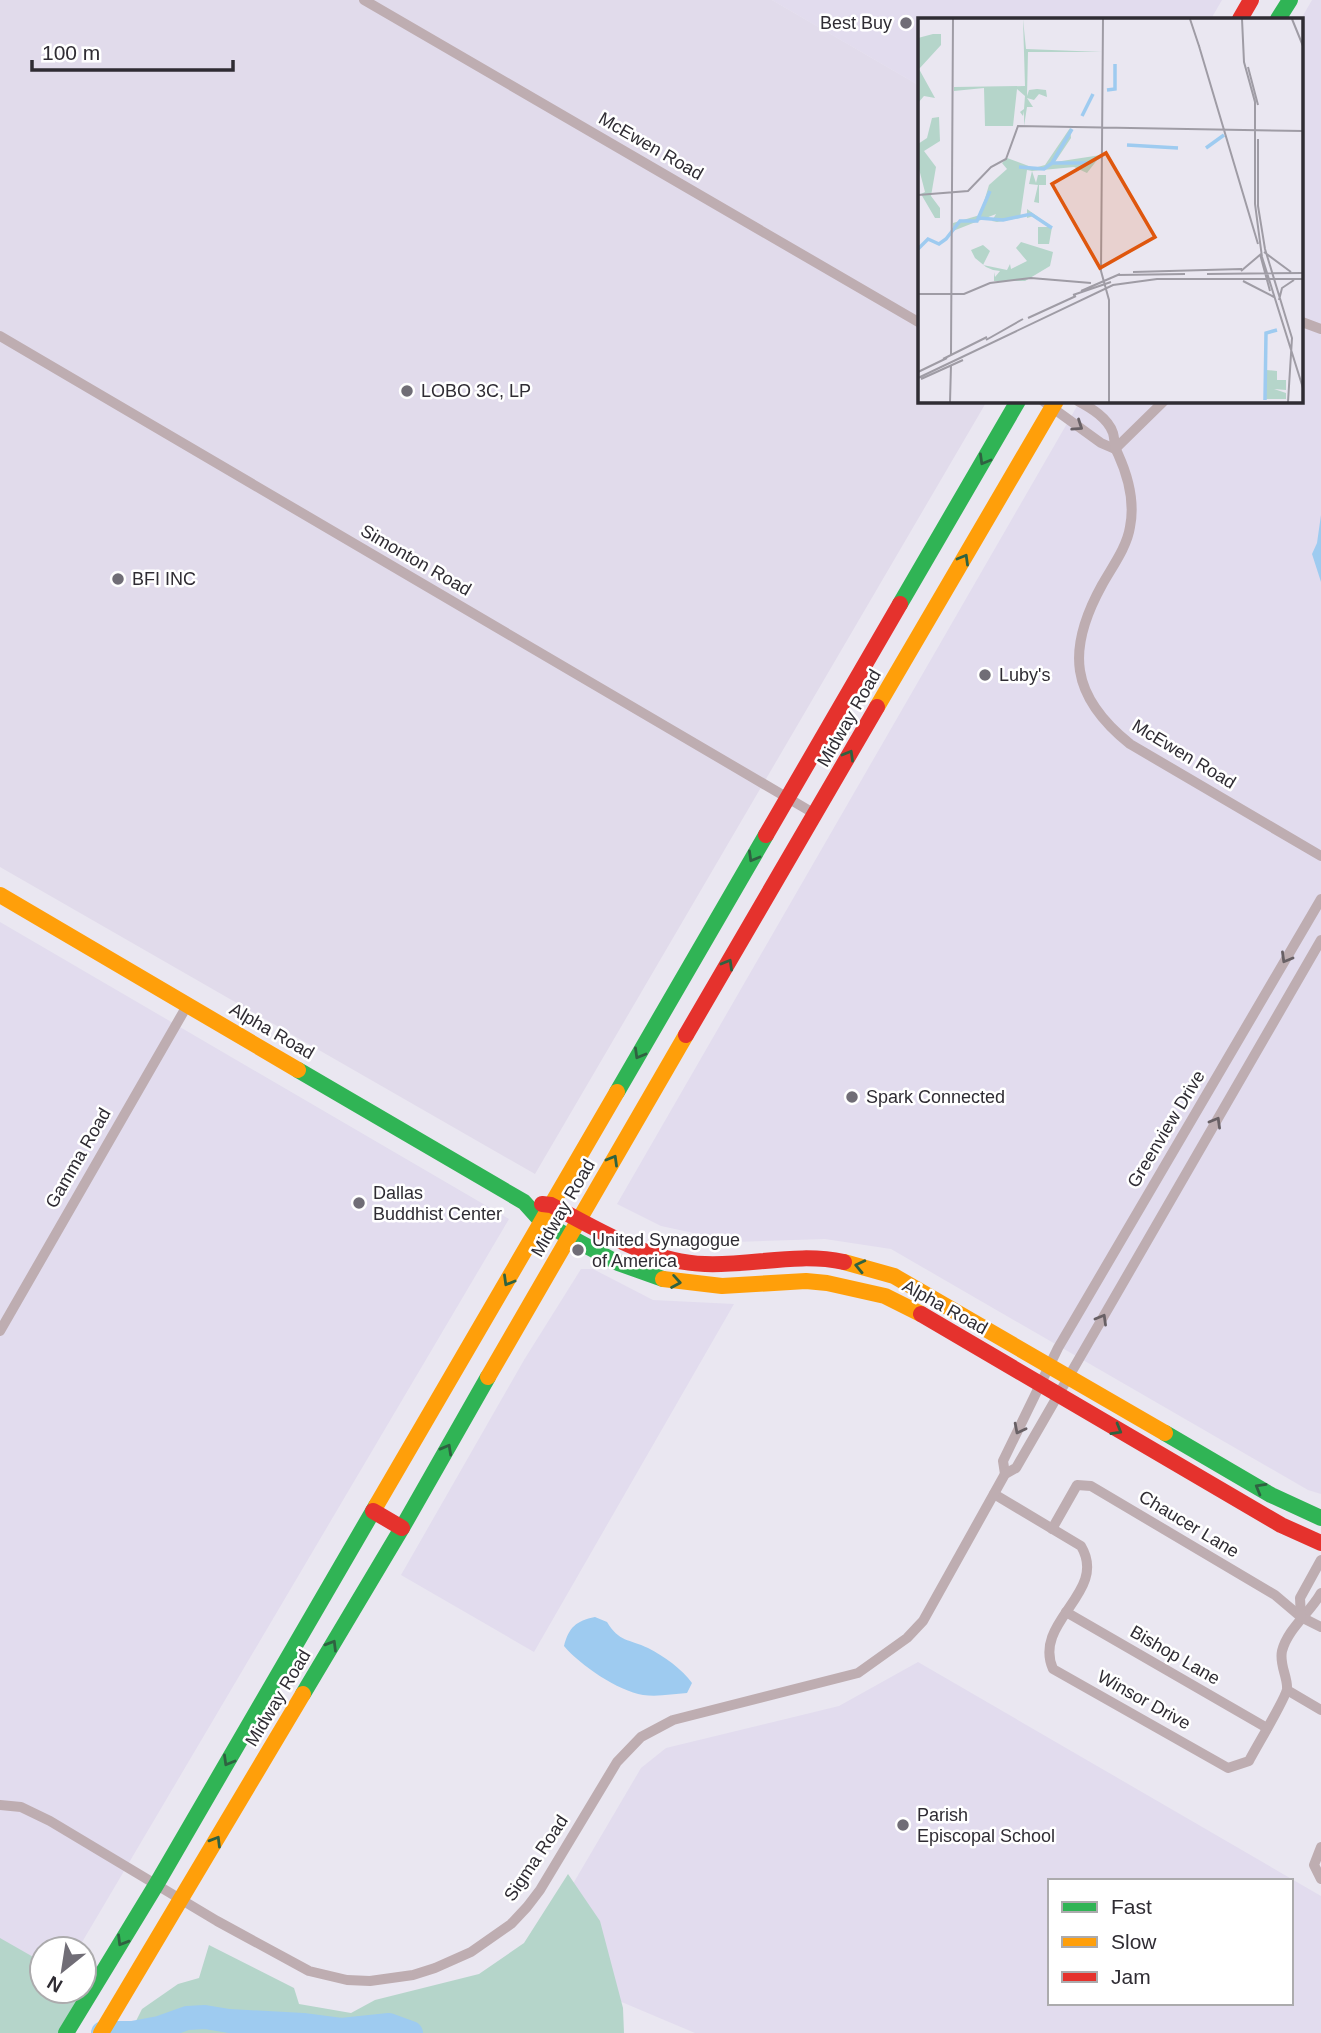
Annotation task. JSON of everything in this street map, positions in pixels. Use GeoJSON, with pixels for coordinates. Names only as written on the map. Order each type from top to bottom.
{"type":"FeatureCollection","features":[{"type":"Feature","properties":{"kind":"main road"},"geometry":{"type":"LineString","coordinates":[[1241,18],[1251,0]]}},
{"type":"Feature","properties":{"kind":"main road"},"geometry":{"type":"LineString","coordinates":[[1279,18],[1290,0]]}},
{"type":"Feature","properties":{"kind":"main road","name":"Midway Road"},"geometry":{"type":"LineString","coordinates":[[66,2033],[156,1885],[1017,402]]}},
{"type":"Feature","properties":{"kind":"main road","name":"Midway Road"},"geometry":{"type":"LineString","coordinates":[[101,2033],[402,1528],[1050,403]]}},
{"type":"Feature","properties":{"kind":"main road","name":"Alpha Road"},"geometry":{"type":"LineString","coordinates":[[0,895],[524,1202],[542,1222],[618,1263],[665,1280],[690,1284],[722,1286],[806,1281],[848,1286],[885,1296],[1045,1377]]}},
{"type":"Feature","properties":{"kind":"main road","name":"Alpha Road"},"geometry":{"type":"LineString","coordinates":[[524,1202],[551,1205],[629,1246],[668,1260],[691,1264],[735,1264],[814,1258],[861,1266],[894,1276],[1045,1377],[1281,1525],[1321,1543]]}},
{"type":"Feature","properties":{"kind":"main road"},"geometry":{"type":"LineString","coordinates":[[885,1296],[894,1276]]}},
{"type":"Feature","properties":{"kind":"main road","name":"Alpha Road"},"geometry":{"type":"LineString","coordinates":[[1063,1388],[1321,1518]]}},
{"type":"Feature","properties":{"kind":"main road"},"geometry":{"type":"LineString","coordinates":[[373,1511],[402,1528]]}},
{"type":"Feature","properties":{"kind":"street","name":"McEwen Road"},"geometry":{"type":"LineString","coordinates":[[364,0],[918,322]]}},
{"type":"Feature","properties":{"kind":"street"},"geometry":{"type":"LineString","coordinates":[[1304,324],[1321,329]]}},
{"type":"Feature","properties":{"kind":"street","name":"Simonton Road"},"geometry":{"type":"LineString","coordinates":[[0,336],[815,814]]}},
{"type":"Feature","properties":{"kind":"street","name":"McEwen Road"},"geometry":{"type":"LineString","coordinates":[[1079,402],[1104,420],[1113,432],[1115,449],[1126,472],[1131,526],[1127,540],[1090,607],[1081,631],[1078,654],[1083,683],[1092,706],[1103,721],[1130,744],[1321,856]]}},
{"type":"Feature","properties":{"kind":"street"},"geometry":{"type":"LineString","coordinates":[[1050,403],[1101,443],[1115,449],[1163,402]]}},
{"type":"Feature","properties":{"kind":"street","name":"Greenview Drive"},"geometry":{"type":"LineString","coordinates":[[1045,1377],[1184,1131],[1321,899]]}},
{"type":"Feature","properties":{"kind":"street"},"geometry":{"type":"LineString","coordinates":[[1063,1388],[1321,940]]}},
{"type":"Feature","properties":{"kind":"street","name":"Gamma Road"},"geometry":{"type":"LineString","coordinates":[[0,1331],[188,1004]]}},
{"type":"Feature","properties":{"kind":"street"},"geometry":{"type":"LineString","coordinates":[[1242,1033],[1261,1044]]}},
{"type":"Feature","properties":{"kind":"street"},"geometry":{"type":"LineString","coordinates":[[1184,1131],[1204,1143]]}},
{"type":"Feature","properties":{"kind":"street"},"geometry":{"type":"LineString","coordinates":[[1146,1197],[1166,1208]]}},
{"type":"Feature","properties":{"kind":"street","name":"Sigma Road"},"geometry":{"type":"LineString","coordinates":[[1005,1474],[1003,1461],[1045,1377]]}},
{"type":"Feature","properties":{"kind":"street","name":"Sigma Road"},"geometry":{"type":"LineString","coordinates":[[0,1805],[21,1808],[50,1821],[271,1952],[309,1971],[347,1980],[370,1981],[413,1975],[454,1961],[491,1939],[527,1908],[617,1762],[641,1737],[673,1720],[858,1673],[907,1637],[923,1621],[934,1604],[1005,1474],[1016,1468],[1063,1388]]}},
{"type":"Feature","properties":{"kind":"street","name":"Chaucer Lane"},"geometry":{"type":"LineString","coordinates":[[1052,1529],[1077,1485],[1091,1486],[1275,1595],[1301,1617],[1321,1628]]}},
{"type":"Feature","properties":{"kind":"street"},"geometry":{"type":"LineString","coordinates":[[994,1494],[1081,1546],[1089,1559],[1086,1579],[1066,1612]]}},
{"type":"Feature","properties":{"kind":"street"},"geometry":{"type":"LineString","coordinates":[[1301,1617],[1300,1598],[1321,1560]]}},
{"type":"Feature","properties":{"kind":"street"},"geometry":{"type":"LineString","coordinates":[[1267,1728],[1287,1690],[1282,1668],[1282,1650],[1301,1617],[1314,1607],[1321,1593]]}},
{"type":"Feature","properties":{"kind":"street","name":"Winsor Drive"},"geometry":{"type":"LineString","coordinates":[[1066,1612],[1048,1644],[1048,1658],[1053,1669],[1228,1768],[1249,1761],[1267,1728]]}},
{"type":"Feature","properties":{"kind":"street","name":"Bishop Lane"},"geometry":{"type":"LineString","coordinates":[[1066,1612],[1267,1728]]}},
{"type":"Feature","properties":{"kind":"street"},"geometry":{"type":"LineString","coordinates":[[1287,1690],[1321,1710]]}},
{"type":"Feature","properties":{"kind":"street"},"geometry":{"type":"LineString","coordinates":[[1321,1847],[1314,1865],[1321,1879]]}},
{"type":"Feature","properties":{"kind":"shaded area"},"geometry":{"type":"Polygon","coordinates":[[[0,0],[772,0],[918,85],[918,402],[986,402],[535,1174],[0,867],[0,0]]]}},
{"type":"Feature","properties":{"kind":"shaded area"},"geometry":{"type":"Polygon","coordinates":[[[772,0],[1222,0],[1212,18],[918,18],[918,85],[772,0]]]}},
{"type":"Feature","properties":{"kind":"shaded area"},"geometry":{"type":"Polygon","coordinates":[[[1312,0],[1321,0],[1321,1494],[1308,1490],[891,1249],[825,1239],[735,1242],[661,1226],[617,1204],[1079,402],[1304,402],[1304,18],[1302,18],[1312,0]]]}},
{"type":"Feature","properties":{"kind":"shaded area"},"geometry":{"type":"Polygon","coordinates":[[[0,922],[509,1219],[86,1935],[28,1935],[28,2005],[0,2033],[0,922]]]}},
{"type":"Feature","properties":{"kind":"shaded area"},"geometry":{"type":"Polygon","coordinates":[[[581,1269],[593,1269],[653,1300],[734,1304],[534,1652],[401,1575],[524,1360],[581,1269]]]}},
{"type":"Feature","properties":{"kind":"shaded area","name":"Parish Episcopal School"},"geometry":{"type":"Polygon","coordinates":[[[918,1662],[1292,1879],[1048,1879],[1048,2005],[1293,2005],[1293,1880],[1321,1896],[1321,2033],[695,2033],[527,1962],[641,1768],[666,1748],[839,1706],[918,1662]]]}},
{"type":"Feature","properties":{"kind":"green space"},"geometry":{"type":"Polygon","coordinates":[[[568,1874],[600,1921],[623,2008],[624,2033],[130,2033],[142,2009],[178,1984],[199,1978],[209,1945],[294,1988],[299,2004],[351,2013],[375,2000],[479,1974],[524,1943],[568,1874]]]}},
{"type":"Feature","properties":{"kind":"green space"},"geometry":{"type":"Polygon","coordinates":[[[0,1938],[28,1954],[28,2005],[81,2005],[64,2033],[0,2033],[0,1938]]]}},
{"type":"Feature","properties":{"kind":"water"},"geometry":{"type":"Polygon","coordinates":[[[1321,515],[1321,582],[1312,554],[1317,543],[1321,515]]]}},
{"type":"Feature","properties":{"kind":"water"},"geometry":{"type":"Polygon","coordinates":[[[595,1617],[607,1622],[620,1637],[654,1651],[678,1668],[692,1683],[687,1693],[654,1696],[633,1693],[611,1683],[580,1661],[564,1646],[566,1639],[574,1626],[595,1617]]]}},
{"type":"Feature","properties":{"kind":"waterway"},"geometry":{"type":"LineString","coordinates":[[103,2033],[132,2033],[159,2028],[187,2018],[205,2017],[341,2030],[389,2025],[411,2033]]}},
{"type":"Feature","properties":{"kind":"traffic: fast"},"geometry":{"type":"LineString","coordinates":[[1279,18],[1290,0]]}},
{"type":"Feature","properties":{"kind":"traffic: fast"},"geometry":{"type":"LineString","coordinates":[[900,604],[1017,402]]}},
{"type":"Feature","properties":{"kind":"traffic: fast"},"geometry":{"type":"LineString","coordinates":[[617,1092],[766,835]]}},
{"type":"Feature","properties":{"kind":"traffic: fast"},"geometry":{"type":"LineString","coordinates":[[298,1070],[524,1202],[542,1222],[618,1263],[663,1279]]}},
{"type":"Feature","properties":{"kind":"traffic: fast"},"geometry":{"type":"LineString","coordinates":[[303,1694],[488,1377]]}},
{"type":"Feature","properties":{"kind":"traffic: fast"},"geometry":{"type":"LineString","coordinates":[[1165,1433],[1271,1495],[1321,1518]]}},
{"type":"Feature","properties":{"kind":"traffic: fast"},"geometry":{"type":"LineString","coordinates":[[66,2033],[156,1885],[376,1506]]}},
{"type":"Feature","properties":{"kind":"traffic: slow"},"geometry":{"type":"LineString","coordinates":[[877,707],[1055,402]]}},
{"type":"Feature","properties":{"kind":"traffic: slow"},"geometry":{"type":"LineString","coordinates":[[0,895],[298,1070]]}},
{"type":"Feature","properties":{"kind":"traffic: slow"},"geometry":{"type":"LineString","coordinates":[[488,1377],[686,1035]]}},
{"type":"Feature","properties":{"kind":"traffic: slow"},"geometry":{"type":"LineString","coordinates":[[376,1506],[617,1092]]}},
{"type":"Feature","properties":{"kind":"traffic: slow"},"geometry":{"type":"LineString","coordinates":[[844,1262],[894,1276],[1165,1433]]}},
{"type":"Feature","properties":{"kind":"traffic: slow"},"geometry":{"type":"LineString","coordinates":[[663,1279],[722,1286],[806,1281],[827,1283],[885,1296],[921,1314]]}},
{"type":"Feature","properties":{"kind":"traffic: slow"},"geometry":{"type":"LineString","coordinates":[[101,2033],[303,1694]]}},
{"type":"Feature","properties":{"kind":"traffic: jam"},"geometry":{"type":"LineString","coordinates":[[1241,18],[1251,0]]}},
{"type":"Feature","properties":{"kind":"traffic: jam"},"geometry":{"type":"LineString","coordinates":[[766,835],[900,604]]}},
{"type":"Feature","properties":{"kind":"traffic: jam"},"geometry":{"type":"LineString","coordinates":[[686,1035],[877,707]]}},
{"type":"Feature","properties":{"kind":"traffic: jam"},"geometry":{"type":"LineString","coordinates":[[542,1204],[551,1205],[644,1251],[684,1262],[723,1264],[809,1258],[844,1262]]}},
{"type":"Feature","properties":{"kind":"traffic: jam"},"geometry":{"type":"LineString","coordinates":[[921,1314],[1281,1525],[1321,1543]]}},
{"type":"Feature","properties":{"kind":"traffic: jam"},"geometry":{"type":"LineString","coordinates":[[373,1511],[402,1528]]}},
{"type":"Feature","properties":{"kind":"place","name":"Best Buy"},"geometry":{"type":"Point","coordinates":[906,23]}},
{"type":"Feature","properties":{"kind":"place","name":"LOBO 3C, LP"},"geometry":{"type":"Point","coordinates":[407,391]}},
{"type":"Feature","properties":{"kind":"place","name":"BFI INC"},"geometry":{"type":"Point","coordinates":[118,579]}},
{"type":"Feature","properties":{"kind":"place","name":"Luby's"},"geometry":{"type":"Point","coordinates":[985,675]}},
{"type":"Feature","properties":{"kind":"place","name":"Spark Connected"},"geometry":{"type":"Point","coordinates":[852,1097]}},
{"type":"Feature","properties":{"kind":"place","name":"Dallas Buddhist Center"},"geometry":{"type":"Point","coordinates":[359,1203]}},
{"type":"Feature","properties":{"kind":"place","name":"United Synagogue of America"},"geometry":{"type":"Point","coordinates":[578,1250]}},
{"type":"Feature","properties":{"kind":"place","name":"Parish Episcopal School"},"geometry":{"type":"Point","coordinates":[903,1825]}}]}
